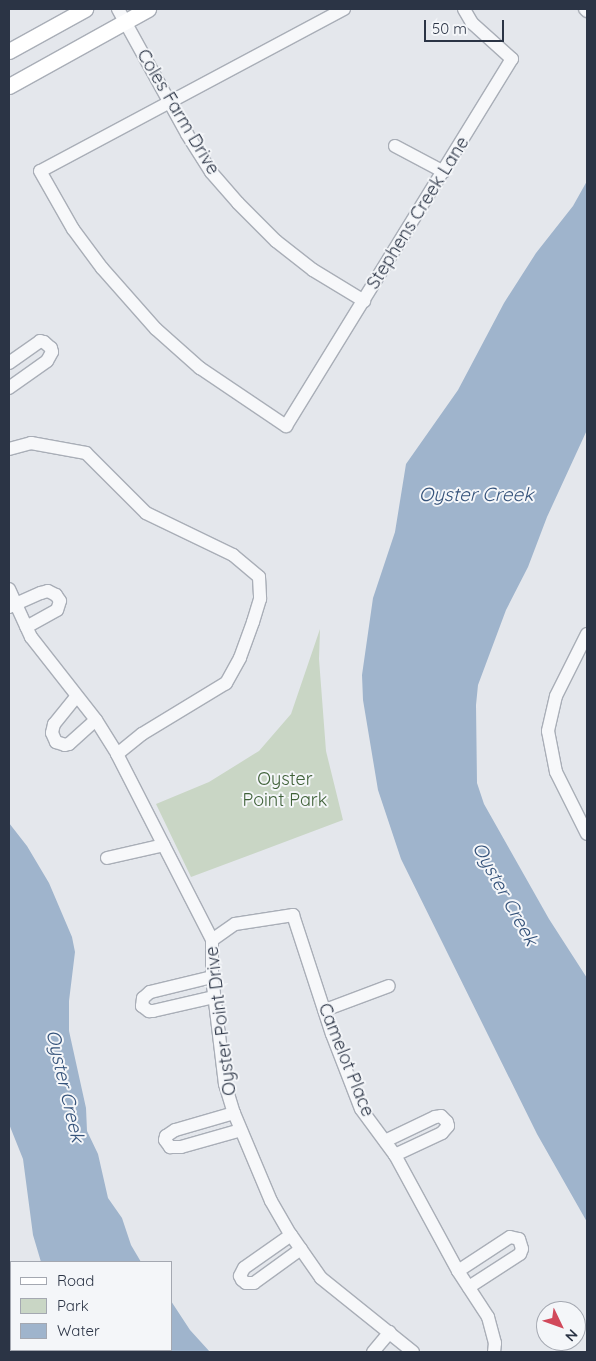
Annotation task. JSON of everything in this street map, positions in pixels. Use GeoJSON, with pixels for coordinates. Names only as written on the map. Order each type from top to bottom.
{"type":"FeatureCollection","features":[{"type":"Feature","properties":{"kind":"main road"},"geometry":{"type":"LineString","coordinates":[[9,51],[86,9]]}},
{"type":"Feature","properties":{"kind":"main road"},"geometry":{"type":"LineString","coordinates":[[9,86],[121,15],[148,9]]}},
{"type":"Feature","properties":{"kind":"street"},"geometry":{"type":"LineString","coordinates":[[170,100],[344,9]]}},
{"type":"Feature","properties":{"kind":"street","name":"Stephens Creek Lane"},"geometry":{"type":"LineString","coordinates":[[170,100],[40,171],[73,229],[102,268],[156,330],[200,368],[286,426],[512,59],[472,23],[464,9]]}},
{"type":"Feature","properties":{"kind":"street","name":"Coles Farm Drive"},"geometry":{"type":"LineString","coordinates":[[121,15],[170,100],[187,134],[211,172],[238,203],[276,241],[313,270],[364,301]]}},
{"type":"Feature","properties":{"kind":"street"},"geometry":{"type":"LineString","coordinates":[[396,146],[444,172]]}},
{"type":"Feature","properties":{"kind":"street"},"geometry":{"type":"LineString","coordinates":[[9,363],[40,341],[51,348],[52,352],[47,361],[9,388]]}},
{"type":"Feature","properties":{"kind":"street"},"geometry":{"type":"LineString","coordinates":[[9,448],[31,443],[86,453],[146,513],[233,555],[259,577],[260,598],[240,658],[226,683],[142,734],[118,754]]}},
{"type":"Feature","properties":{"kind":"street","name":"Oyster Point Drive"},"geometry":{"type":"LineString","coordinates":[[9,589],[12,606],[26,628],[76,697],[96,720],[118,754],[212,940],[212,977],[225,1084],[234,1113],[260,1179],[291,1234],[321,1278],[390,1332],[406,1350]]}},
{"type":"Feature","properties":{"kind":"street"},"geometry":{"type":"LineString","coordinates":[[12,606],[48,591],[56,595],[60,601],[60,606],[54,613],[26,628]]}},
{"type":"Feature","properties":{"kind":"street"},"geometry":{"type":"LineString","coordinates":[[587,634],[582,657],[556,696],[548,731],[556,772],[587,834]]}},
{"type":"Feature","properties":{"kind":"street"},"geometry":{"type":"LineString","coordinates":[[76,697],[54,724],[52,732],[56,742],[65,746],[69,744],[96,720]]}},
{"type":"Feature","properties":{"kind":"street"},"geometry":{"type":"LineString","coordinates":[[107,858],[164,845]]}},
{"type":"Feature","properties":{"kind":"street","name":"Camelot Place"},"geometry":{"type":"LineString","coordinates":[[212,940],[235,924],[293,915],[361,1109],[395,1156],[458,1271],[488,1317],[495,1343],[494,1352]]}},
{"type":"Feature","properties":{"kind":"street"},"geometry":{"type":"LineString","coordinates":[[212,977],[150,992],[143,998],[142,1006],[148,1011],[153,1011],[214,997]]}},
{"type":"Feature","properties":{"kind":"street"},"geometry":{"type":"LineString","coordinates":[[325,1010],[389,986]]}},
{"type":"Feature","properties":{"kind":"street"},"geometry":{"type":"LineString","coordinates":[[234,1113],[175,1130],[166,1136],[165,1140],[170,1147],[181,1148],[241,1130]]}},
{"type":"Feature","properties":{"kind":"street"},"geometry":{"type":"LineString","coordinates":[[385,1141],[436,1117],[441,1116],[448,1122],[448,1126],[442,1134],[395,1156]]}},
{"type":"Feature","properties":{"kind":"street"},"geometry":{"type":"LineString","coordinates":[[291,1234],[244,1268],[240,1276],[242,1280],[246,1283],[254,1283],[301,1249]]}},
{"type":"Feature","properties":{"kind":"street"},"geometry":{"type":"LineString","coordinates":[[458,1271],[510,1237],[519,1239],[522,1249],[520,1254],[469,1287]]}},
{"type":"Feature","properties":{"kind":"street"},"geometry":{"type":"LineString","coordinates":[[373,1352],[390,1332]]}},
{"type":"Feature","properties":{"kind":"green space","name":"Oyster Point Park"},"geometry":{"type":"Polygon","coordinates":[[[320,629],[319,659],[326,751],[343,820],[191,877],[156,804],[209,782],[259,751],[291,714],[320,629]]]}},
{"type":"Feature","properties":{"kind":"water","name":"Oyster Creek"},"geometry":{"type":"Polygon","coordinates":[[[587,181],[587,430],[547,517],[528,567],[506,610],[478,685],[476,705],[477,783],[484,804],[549,919],[587,978],[587,1222],[537,1134],[401,859],[378,790],[363,700],[362,675],[373,598],[395,532],[406,464],[458,390],[504,303],[536,253],[573,206],[587,181]]]}},
{"type":"Feature","properties":{"kind":"water","name":"Oyster Creek"},"geometry":{"type":"Polygon","coordinates":[[[9,823],[27,846],[49,883],[72,937],[75,952],[69,1001],[69,1031],[86,1108],[87,1131],[98,1154],[108,1198],[122,1218],[131,1245],[140,1261],[41,1261],[33,1235],[23,1159],[9,1124],[9,823]]]}},
{"type":"Feature","properties":{"kind":"water"},"geometry":{"type":"Polygon","coordinates":[[[172,1303],[190,1330],[210,1352],[93,1352],[172,1351],[172,1303]]]}}]}
